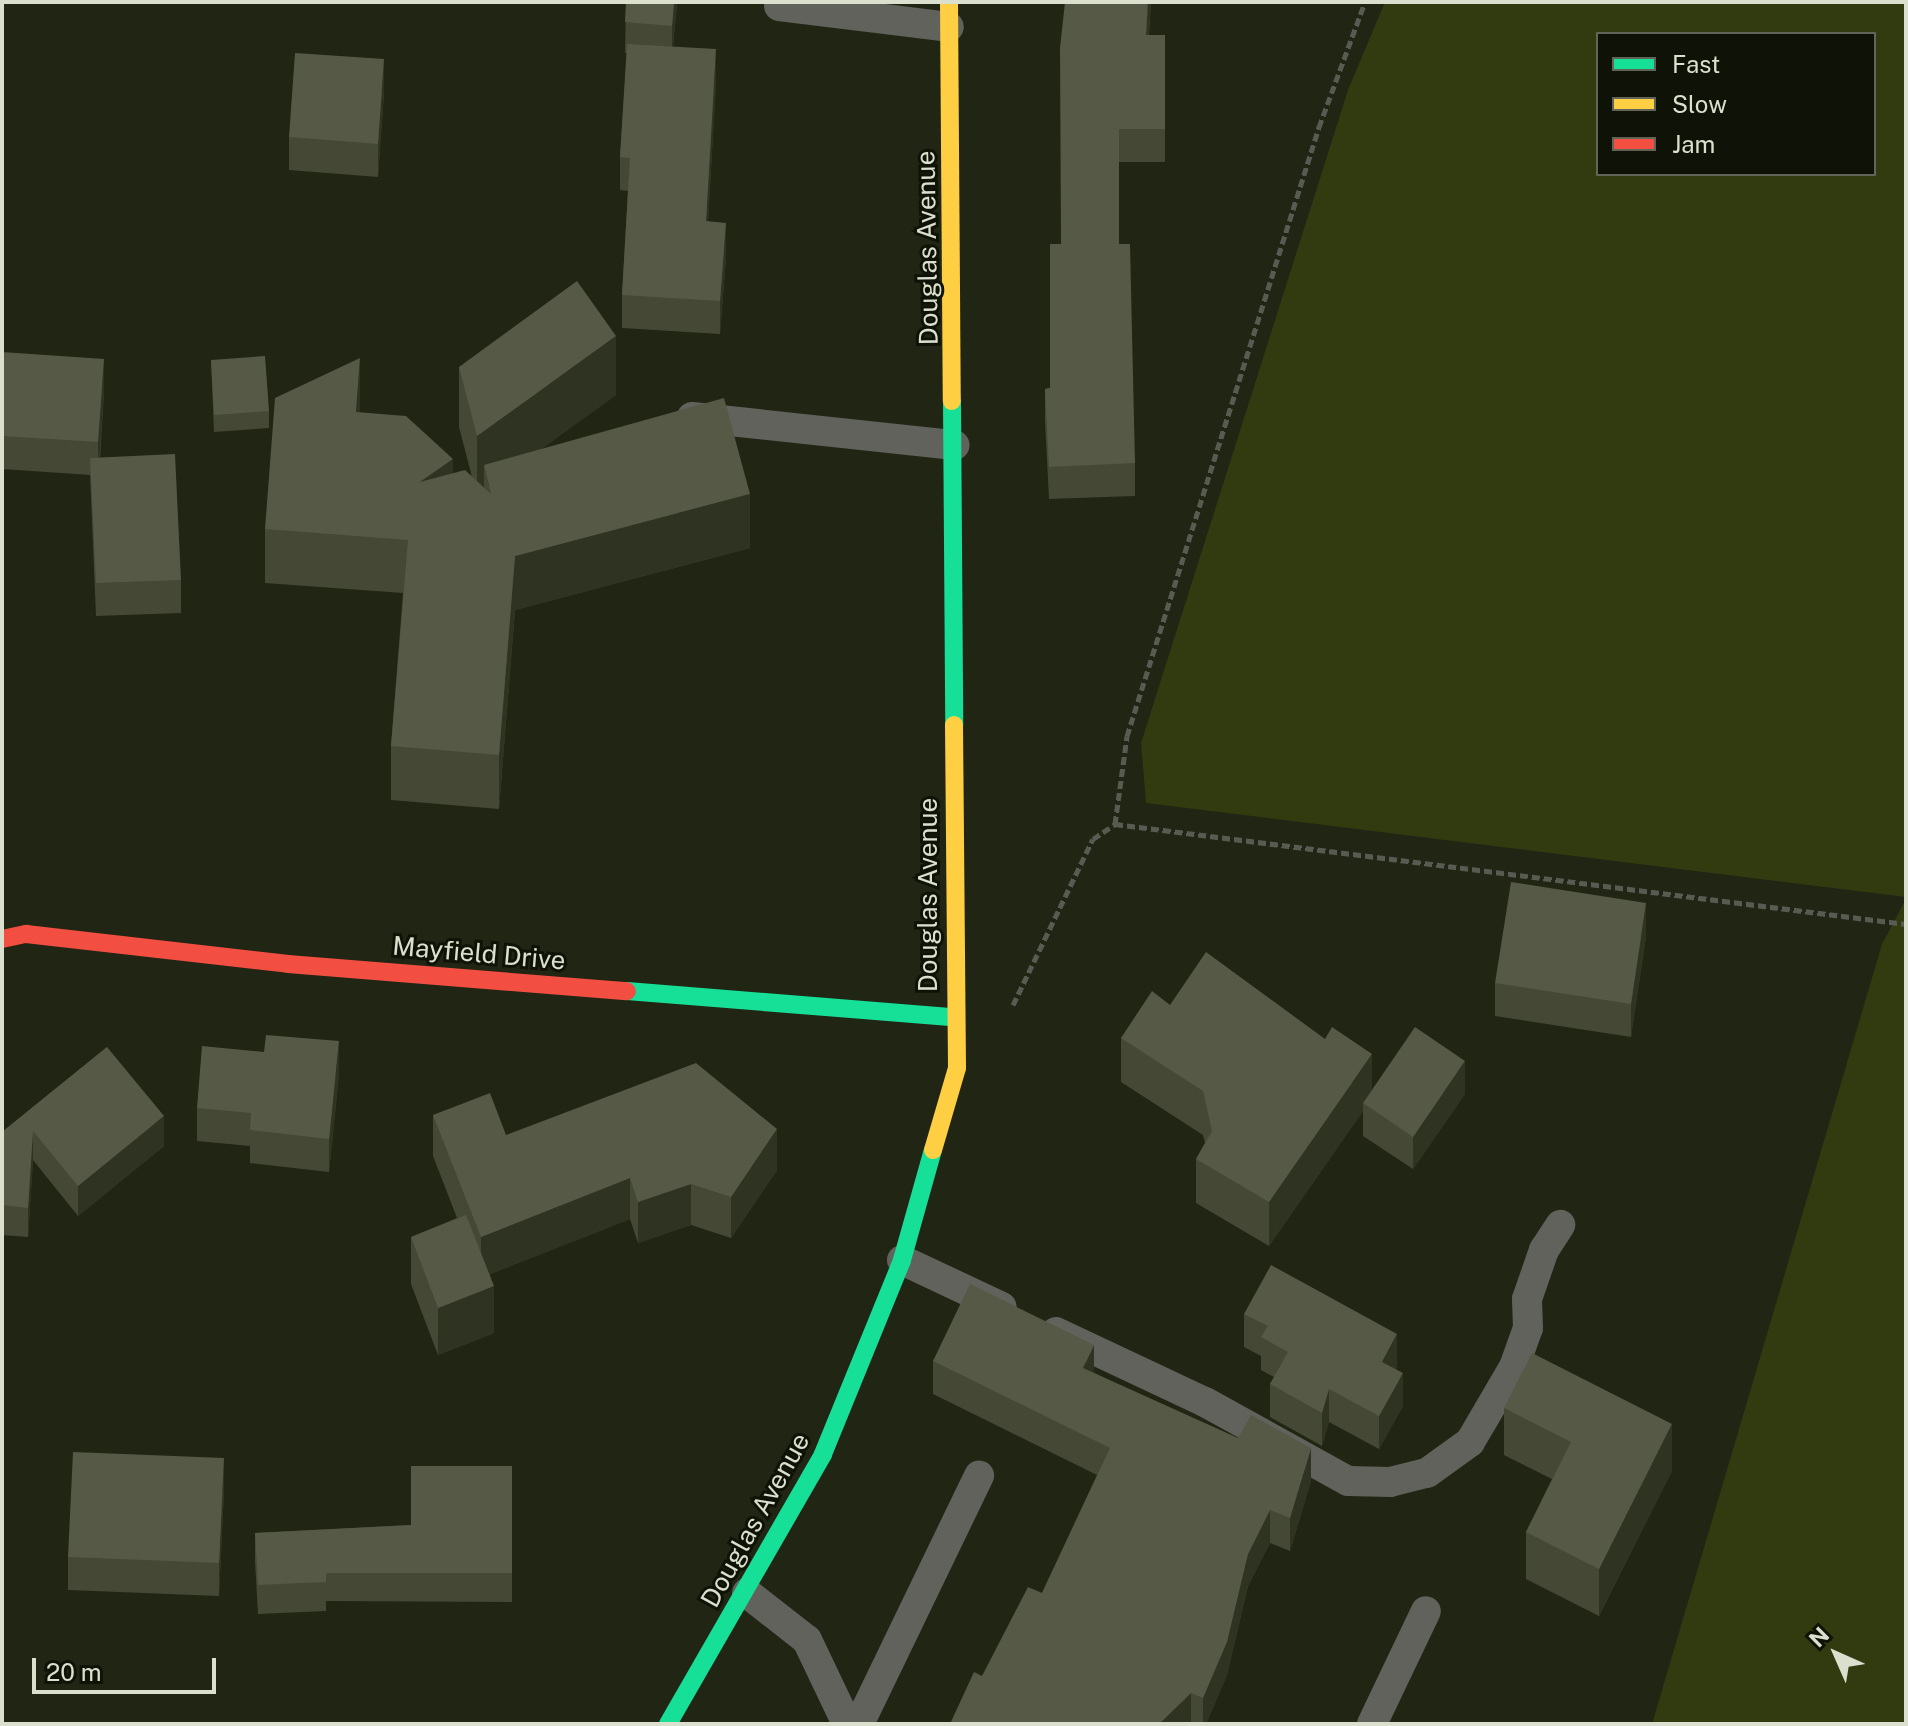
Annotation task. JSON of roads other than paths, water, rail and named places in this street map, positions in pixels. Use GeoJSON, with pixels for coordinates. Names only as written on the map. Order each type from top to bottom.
{"type":"FeatureCollection","features":[{"type":"Feature","properties":{"kind":"street","name":"Douglas Avenue"},"geometry":{"type":"LineString","coordinates":[[668,1724],[747,1593],[823,1454],[902,1260],[957,1068],[953,1017],[955,445],[949,14]]}},
{"type":"Feature","properties":{"kind":"street","name":"Mayfield Drive"},"geometry":{"type":"LineString","coordinates":[[2,939],[26,934],[288,964],[953,1017]]}},
{"type":"Feature","properties":{"kind":"lane"},"geometry":{"type":"LineString","coordinates":[[779,6],[949,14]]}},
{"type":"Feature","properties":{"kind":"lane"},"geometry":{"type":"LineString","coordinates":[[692,417],[955,445]]}},
{"type":"Feature","properties":{"kind":"lane"},"geometry":{"type":"LineString","coordinates":[[902,1260],[1205,1402],[1348,1481],[1390,1482],[1427,1473],[1470,1442],[1514,1367],[1528,1328],[1527,1299],[1544,1250],[1560,1225]]}},
{"type":"Feature","properties":{"kind":"lane"},"geometry":{"type":"LineString","coordinates":[[859,1724],[979,1476]]}},
{"type":"Feature","properties":{"kind":"lane"},"geometry":{"type":"LineString","coordinates":[[747,1593],[807,1640],[847,1724]]}},
{"type":"Feature","properties":{"kind":"lane"},"geometry":{"type":"LineString","coordinates":[[1372,1724],[1426,1611]]}}]}
